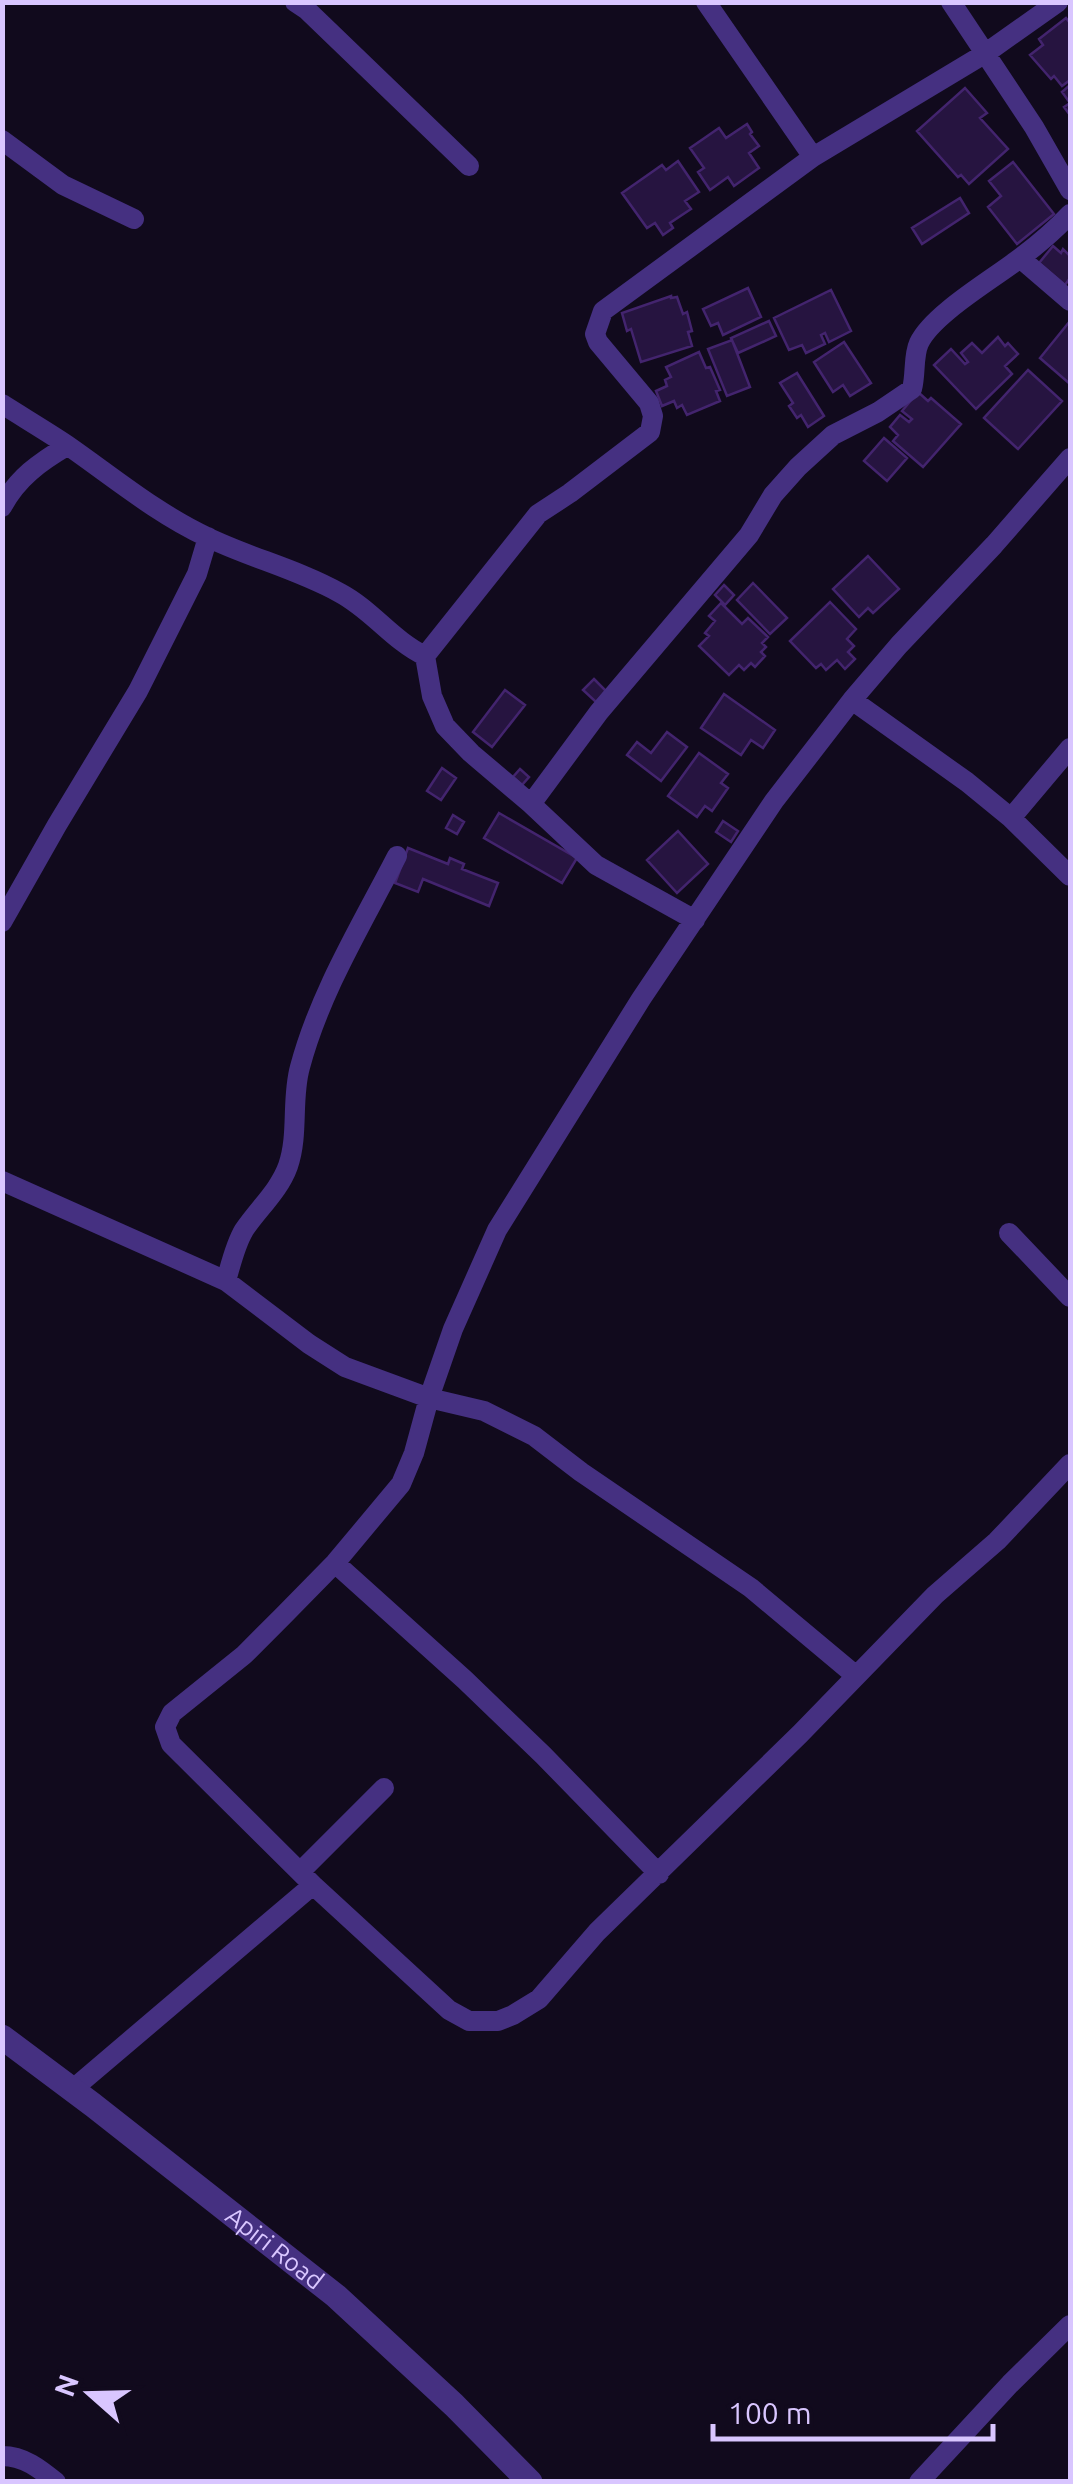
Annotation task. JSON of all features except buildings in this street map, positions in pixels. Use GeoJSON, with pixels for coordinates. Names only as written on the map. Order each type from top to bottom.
{"type":"FeatureCollection","features":[{"type":"Feature","properties":{"kind":"street"},"geometry":{"type":"LineString","coordinates":[[295,2],[470,166]]}},
{"type":"Feature","properties":{"kind":"street"},"geometry":{"type":"LineString","coordinates":[[706,2],[813,157]]}},
{"type":"Feature","properties":{"kind":"street"},"geometry":{"type":"LineString","coordinates":[[951,2],[1034,127],[1070,190]]}},
{"type":"Feature","properties":{"kind":"street"},"geometry":{"type":"LineString","coordinates":[[695,920],[596,865],[471,753],[445,726],[432,696],[425,656],[538,514],[650,432],[653,422],[648,403],[598,342],[595,334],[603,311],[813,157],[986,53],[1058,2]]}},
{"type":"Feature","properties":{"kind":"street"},"geometry":{"type":"LineString","coordinates":[[2,140],[63,185],[134,219]]}},
{"type":"Feature","properties":{"kind":"street"},"geometry":{"type":"LineString","coordinates":[[531,804],[599,712],[748,535],[798,467],[833,435],[912,390],[920,339],[1070,214]]}},
{"type":"Feature","properties":{"kind":"street"},"geometry":{"type":"LineString","coordinates":[[1020,258],[1070,301]]}},
{"type":"Feature","properties":{"kind":"street"},"geometry":{"type":"LineString","coordinates":[[2,404],[134,494],[208,538],[282,565],[340,592],[361,605],[395,638],[425,656]]}},
{"type":"Feature","properties":{"kind":"street"},"geometry":{"type":"LineString","coordinates":[[2,508],[34,466],[67,446]]}},
{"type":"Feature","properties":{"kind":"street"},"geometry":{"type":"LineString","coordinates":[[1070,458],[852,700],[774,801],[632,1014],[497,1230],[453,1329],[414,1453],[400,1484],[335,1563],[244,1655],[172,1712],[165,1727],[171,1744],[306,1878],[450,2010],[469,2021],[498,2021],[539,1998],[597,1932],[1070,1464]]}},
{"type":"Feature","properties":{"kind":"street"},"geometry":{"type":"LineString","coordinates":[[2,922],[138,690],[196,574],[208,538]]}},
{"type":"Feature","properties":{"kind":"street"},"geometry":{"type":"LineString","coordinates":[[852,700],[967,782],[1011,818],[1070,876]]}},
{"type":"Feature","properties":{"kind":"street"},"geometry":{"type":"LineString","coordinates":[[1011,818],[1070,748]]}},
{"type":"Feature","properties":{"kind":"street"},"geometry":{"type":"LineString","coordinates":[[226,1281],[240,1238],[286,1172],[299,1068],[314,1024],[396,856]]}},
{"type":"Feature","properties":{"kind":"street"},"geometry":{"type":"LineString","coordinates":[[2,1180],[226,1281],[309,1344],[345,1366],[429,1398],[484,1410],[534,1436],[752,1588],[854,1675]]}},
{"type":"Feature","properties":{"kind":"street"},"geometry":{"type":"LineString","coordinates":[[1009,1232],[1070,1298]]}},
{"type":"Feature","properties":{"kind":"street"},"geometry":{"type":"LineString","coordinates":[[335,1563],[465,1680],[659,1874]]}},
{"type":"Feature","properties":{"kind":"street"},"geometry":{"type":"LineString","coordinates":[[73,2089],[306,1878],[384,1788]]}},
{"type":"Feature","properties":{"kind":"street","name":"Apiri Road"},"geometry":{"type":"LineString","coordinates":[[2,2036],[336,2296],[530,2482]]}},
{"type":"Feature","properties":{"kind":"street"},"geometry":{"type":"LineString","coordinates":[[919,2482],[1070,2326]]}},
{"type":"Feature","properties":{"kind":"street"},"geometry":{"type":"LineString","coordinates":[[2,2456],[26,2461],[56,2482]]}}]}
